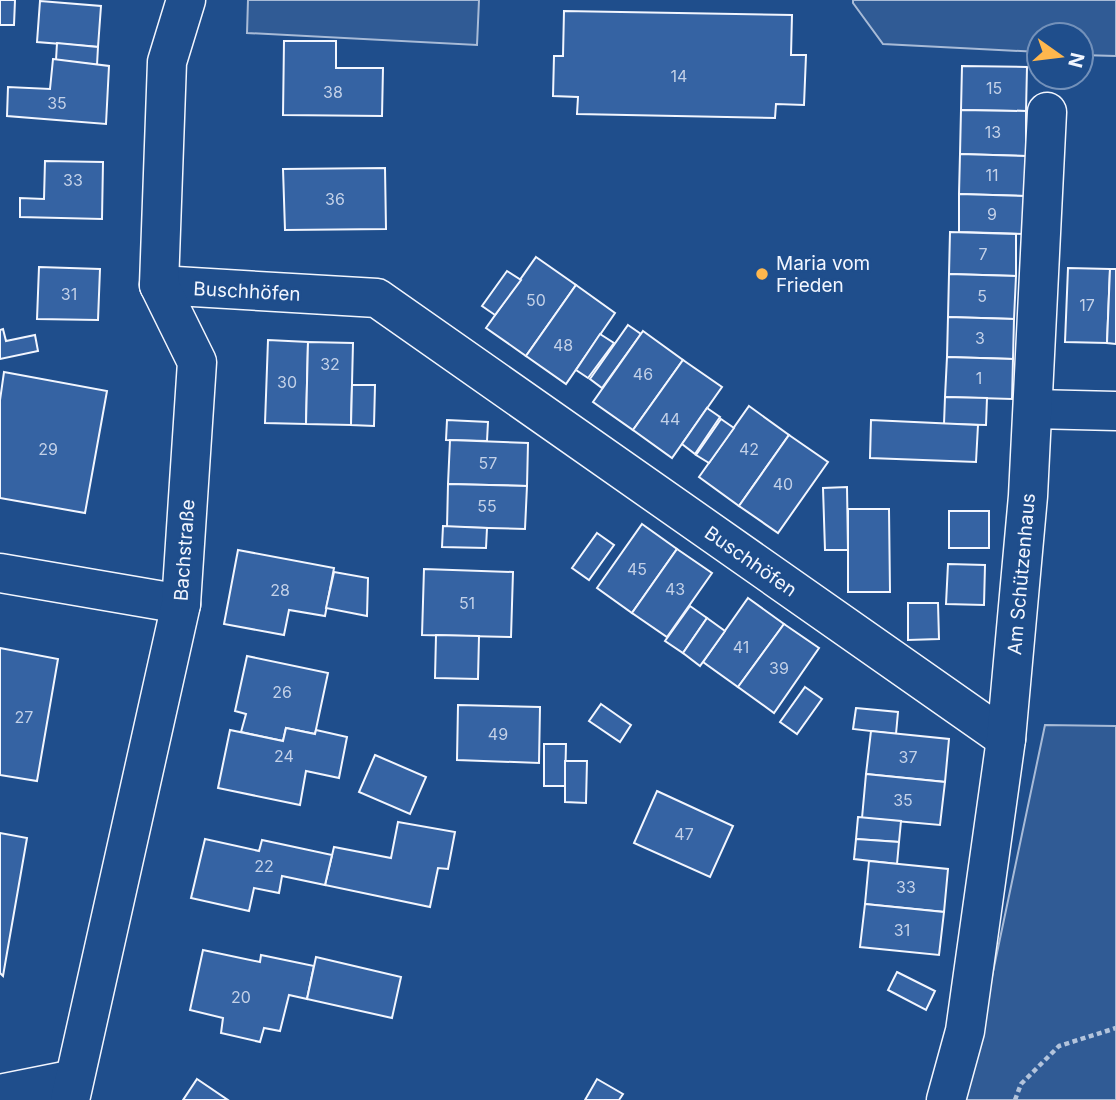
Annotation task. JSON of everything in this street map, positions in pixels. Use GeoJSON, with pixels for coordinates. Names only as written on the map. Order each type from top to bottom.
{"type":"FeatureCollection","features":[{"type":"Feature","properties":{"kind":"street","name":"Bachstraße"},"geometry":{"type":"LineString","coordinates":[[72,1090],[181,604],[197,362],[159,285],[167,62],[186,0]]}},
{"type":"Feature","properties":{"kind":"street","name":"Am Schützenhaus"},"geometry":{"type":"LineString","coordinates":[[1006,739],[1028,496],[1047,112]]}},
{"type":"Feature","properties":{"kind":"street","name":"Buschhöfen"},"geometry":{"type":"LineString","coordinates":[[159,285],[377,298],[1006,739]]}},
{"type":"Feature","properties":{"kind":"street"},"geometry":{"type":"LineString","coordinates":[[1033,409],[1116,411]]}},
{"type":"Feature","properties":{"kind":"street"},"geometry":{"type":"LineString","coordinates":[[0,573],[181,604]]}},
{"type":"Feature","properties":{"kind":"street"},"geometry":{"type":"LineString","coordinates":[[946,1100],[965,1031],[1006,739]]}},
{"type":"Feature","properties":{"kind":"street"},"geometry":{"type":"LineString","coordinates":[[0,1094],[72,1090]]}},
{"type":"Feature","properties":{"kind":"path"},"geometry":{"type":"LineString","coordinates":[[1015,1100],[1021,1084],[1059,1046],[1116,1028]]}},
{"type":"Feature","properties":{"kind":"shaded area"},"geometry":{"type":"Polygon","coordinates":[[[248,0],[479,0],[477,45],[247,33],[248,0]]]}},
{"type":"Feature","properties":{"kind":"shaded area"},"geometry":{"type":"Polygon","coordinates":[[[853,0],[1116,0],[1116,56],[1095,55],[1095,21],[1025,21],[1025,51],[883,44],[853,0]]]}},
{"type":"Feature","properties":{"kind":"shaded area"},"geometry":{"type":"Polygon","coordinates":[[[1045,725],[1116,726],[1116,1100],[966,1100],[1045,725]]]}},
{"type":"Feature","properties":{"kind":"building"},"geometry":{"type":"Polygon","coordinates":[[[0,0],[15,0],[14,25],[0,25],[0,0]]]}},
{"type":"Feature","properties":{"kind":"building"},"geometry":{"type":"Polygon","coordinates":[[[40,1],[101,6],[98,47],[37,42],[40,1]]]}},
{"type":"Feature","properties":{"kind":"building"},"geometry":{"type":"Polygon","coordinates":[[[564,11],[792,15],[791,55],[806,55],[804,105],[776,104],[775,118],[577,114],[578,97],[553,96],[554,56],[563,56],[564,11]]]}},
{"type":"Feature","properties":{"kind":"building"},"geometry":{"type":"Polygon","coordinates":[[[284,41],[336,41],[336,68],[383,68],[382,116],[283,115],[284,41]]]}},
{"type":"Feature","properties":{"kind":"building"},"geometry":{"type":"Polygon","coordinates":[[[57,43],[98,47],[97,65],[56,60],[57,43]]]}},
{"type":"Feature","properties":{"kind":"building"},"geometry":{"type":"Polygon","coordinates":[[[53,59],[109,66],[106,124],[7,116],[8,87],[50,89],[53,59]]]}},
{"type":"Feature","properties":{"kind":"building"},"geometry":{"type":"Polygon","coordinates":[[[962,66],[1025,67],[1026,111],[961,110],[962,66]]]}},
{"type":"Feature","properties":{"kind":"building"},"geometry":{"type":"Polygon","coordinates":[[[961,110],[1026,111],[1026,156],[960,154],[961,110]]]}},
{"type":"Feature","properties":{"kind":"building"},"geometry":{"type":"Polygon","coordinates":[[[960,154],[1026,156],[1025,196],[959,194],[960,154]]]}},
{"type":"Feature","properties":{"kind":"building"},"geometry":{"type":"Polygon","coordinates":[[[45,161],[103,162],[102,219],[20,217],[20,198],[44,199],[45,161]]]}},
{"type":"Feature","properties":{"kind":"building"},"geometry":{"type":"Polygon","coordinates":[[[385,168],[386,229],[285,230],[283,169],[385,168]]]}},
{"type":"Feature","properties":{"kind":"building"},"geometry":{"type":"Polygon","coordinates":[[[959,194],[1025,196],[1023,234],[959,232],[959,194]]]}},
{"type":"Feature","properties":{"kind":"building"},"geometry":{"type":"Polygon","coordinates":[[[950,232],[1016,234],[1016,276],[949,274],[950,232]]]}},
{"type":"Feature","properties":{"kind":"building"},"geometry":{"type":"Polygon","coordinates":[[[536,257],[576,285],[526,356],[486,328],[536,257]]]}},
{"type":"Feature","properties":{"kind":"building"},"geometry":{"type":"Polygon","coordinates":[[[39,267],[100,269],[98,320],[37,319],[39,267]]]}},
{"type":"Feature","properties":{"kind":"building"},"geometry":{"type":"Polygon","coordinates":[[[1068,268],[1110,269],[1107,343],[1065,342],[1068,268]]]}},
{"type":"Feature","properties":{"kind":"building"},"geometry":{"type":"Polygon","coordinates":[[[1110,269],[1116,269],[1116,344],[1107,343],[1110,269]]]}},
{"type":"Feature","properties":{"kind":"building"},"geometry":{"type":"Polygon","coordinates":[[[507,271],[521,280],[495,315],[482,306],[507,271]]]}},
{"type":"Feature","properties":{"kind":"building"},"geometry":{"type":"Polygon","coordinates":[[[949,274],[1016,276],[1014,319],[948,317],[949,274]]]}},
{"type":"Feature","properties":{"kind":"building"},"geometry":{"type":"Polygon","coordinates":[[[576,285],[615,313],[566,384],[526,356],[576,285]]]}},
{"type":"Feature","properties":{"kind":"building"},"geometry":{"type":"Polygon","coordinates":[[[948,317],[1014,319],[1013,359],[947,357],[948,317]]]}},
{"type":"Feature","properties":{"kind":"building"},"geometry":{"type":"Polygon","coordinates":[[[628,325],[641,334],[602,388],[590,379],[628,325]]]}},
{"type":"Feature","properties":{"kind":"building"},"geometry":{"type":"Polygon","coordinates":[[[3,329],[6,341],[35,335],[38,351],[0,359],[0,330],[3,329]]]}},
{"type":"Feature","properties":{"kind":"building"},"geometry":{"type":"Polygon","coordinates":[[[643,331],[683,360],[633,430],[593,402],[643,331]]]}},
{"type":"Feature","properties":{"kind":"building"},"geometry":{"type":"Polygon","coordinates":[[[600,334],[614,343],[588,378],[576,370],[600,334]]]}},
{"type":"Feature","properties":{"kind":"building"},"geometry":{"type":"Polygon","coordinates":[[[268,340],[308,342],[306,424],[265,423],[268,340]]]}},
{"type":"Feature","properties":{"kind":"building"},"geometry":{"type":"Polygon","coordinates":[[[308,342],[353,343],[351,425],[306,424],[308,342]]]}},
{"type":"Feature","properties":{"kind":"building"},"geometry":{"type":"Polygon","coordinates":[[[947,357],[1013,359],[1012,399],[945,397],[947,357]]]}},
{"type":"Feature","properties":{"kind":"building"},"geometry":{"type":"Polygon","coordinates":[[[683,360],[722,387],[672,458],[633,430],[683,360]]]}},
{"type":"Feature","properties":{"kind":"building"},"geometry":{"type":"Polygon","coordinates":[[[4,372],[107,391],[85,513],[0,498],[0,400],[4,372]]]}},
{"type":"Feature","properties":{"kind":"building"},"geometry":{"type":"Polygon","coordinates":[[[352,385],[375,385],[374,426],[351,425],[352,385]]]}},
{"type":"Feature","properties":{"kind":"building"},"geometry":{"type":"Polygon","coordinates":[[[945,397],[987,398],[986,425],[944,424],[945,397]]]}},
{"type":"Feature","properties":{"kind":"building"},"geometry":{"type":"Polygon","coordinates":[[[749,406],[789,435],[739,506],[699,477],[749,406]]]}},
{"type":"Feature","properties":{"kind":"building"},"geometry":{"type":"Polygon","coordinates":[[[707,408],[720,417],[695,454],[682,444],[707,408]]]}},
{"type":"Feature","properties":{"kind":"building"},"geometry":{"type":"Polygon","coordinates":[[[721,419],[734,428],[709,463],[696,455],[721,419]]]}},
{"type":"Feature","properties":{"kind":"building"},"geometry":{"type":"Polygon","coordinates":[[[447,420],[488,422],[487,441],[446,440],[447,420]]]}},
{"type":"Feature","properties":{"kind":"building"},"geometry":{"type":"Polygon","coordinates":[[[871,420],[978,425],[976,462],[870,458],[871,420]]]}},
{"type":"Feature","properties":{"kind":"building"},"geometry":{"type":"Polygon","coordinates":[[[789,435],[828,462],[778,533],[739,506],[789,435]]]}},
{"type":"Feature","properties":{"kind":"building"},"geometry":{"type":"Polygon","coordinates":[[[450,440],[528,443],[527,486],[448,484],[450,440]]]}},
{"type":"Feature","properties":{"kind":"building"},"geometry":{"type":"Polygon","coordinates":[[[448,484],[527,486],[525,529],[447,527],[448,484]]]}},
{"type":"Feature","properties":{"kind":"building"},"geometry":{"type":"Polygon","coordinates":[[[847,487],[848,550],[825,550],[823,488],[847,487]]]}},
{"type":"Feature","properties":{"kind":"building"},"geometry":{"type":"Polygon","coordinates":[[[848,509],[889,509],[890,592],[848,592],[848,509]]]}},
{"type":"Feature","properties":{"kind":"building"},"geometry":{"type":"Polygon","coordinates":[[[949,511],[989,511],[989,548],[949,548],[949,511]]]}},
{"type":"Feature","properties":{"kind":"building"},"geometry":{"type":"Polygon","coordinates":[[[642,524],[677,549],[632,613],[597,588],[642,524]]]}},
{"type":"Feature","properties":{"kind":"building"},"geometry":{"type":"Polygon","coordinates":[[[443,526],[487,528],[486,548],[442,547],[443,526]]]}},
{"type":"Feature","properties":{"kind":"building"},"geometry":{"type":"Polygon","coordinates":[[[597,533],[614,545],[589,580],[572,568],[597,533]]]}},
{"type":"Feature","properties":{"kind":"building"},"geometry":{"type":"Polygon","coordinates":[[[677,549],[712,573],[667,637],[632,613],[677,549]]]}},
{"type":"Feature","properties":{"kind":"building"},"geometry":{"type":"Polygon","coordinates":[[[238,550],[334,568],[325,616],[289,610],[284,635],[224,624],[238,550]]]}},
{"type":"Feature","properties":{"kind":"building"},"geometry":{"type":"Polygon","coordinates":[[[948,564],[985,565],[984,605],[946,604],[948,564]]]}},
{"type":"Feature","properties":{"kind":"building"},"geometry":{"type":"Polygon","coordinates":[[[424,569],[513,572],[511,637],[422,635],[424,569]]]}},
{"type":"Feature","properties":{"kind":"building"},"geometry":{"type":"Polygon","coordinates":[[[334,572],[368,578],[367,616],[326,608],[334,572]]]}},
{"type":"Feature","properties":{"kind":"building"},"geometry":{"type":"Polygon","coordinates":[[[748,598],[784,624],[738,687],[703,662],[748,598]]]}},
{"type":"Feature","properties":{"kind":"building"},"geometry":{"type":"Polygon","coordinates":[[[908,603],[938,603],[939,639],[908,640],[908,603]]]}},
{"type":"Feature","properties":{"kind":"building"},"geometry":{"type":"Polygon","coordinates":[[[690,606],[707,618],[683,653],[665,641],[690,606]]]}},
{"type":"Feature","properties":{"kind":"building"},"geometry":{"type":"Polygon","coordinates":[[[707,618],[725,631],[700,666],[683,653],[707,618]]]}},
{"type":"Feature","properties":{"kind":"building"},"geometry":{"type":"Polygon","coordinates":[[[784,624],[819,648],[774,713],[738,687],[784,624]]]}},
{"type":"Feature","properties":{"kind":"building"},"geometry":{"type":"Polygon","coordinates":[[[436,635],[479,636],[478,679],[435,678],[436,635]]]}},
{"type":"Feature","properties":{"kind":"building"},"geometry":{"type":"Polygon","coordinates":[[[0,648],[58,659],[37,781],[0,775],[0,648]]]}},
{"type":"Feature","properties":{"kind":"building"},"geometry":{"type":"Polygon","coordinates":[[[247,656],[328,673],[315,734],[286,728],[283,741],[241,732],[246,714],[235,711],[247,656]]]}},
{"type":"Feature","properties":{"kind":"building"},"geometry":{"type":"Polygon","coordinates":[[[805,687],[822,699],[797,734],[780,722],[805,687]]]}},
{"type":"Feature","properties":{"kind":"building"},"geometry":{"type":"Polygon","coordinates":[[[601,704],[631,725],[620,742],[589,721],[601,704]]]}},
{"type":"Feature","properties":{"kind":"building"},"geometry":{"type":"Polygon","coordinates":[[[458,705],[540,707],[539,763],[457,760],[458,705]]]}},
{"type":"Feature","properties":{"kind":"building"},"geometry":{"type":"Polygon","coordinates":[[[856,708],[898,712],[896,734],[853,729],[856,708]]]}},
{"type":"Feature","properties":{"kind":"building"},"geometry":{"type":"Polygon","coordinates":[[[286,728],[315,734],[316,730],[347,737],[339,778],[306,771],[300,805],[218,788],[230,730],[283,741],[286,728]]]}},
{"type":"Feature","properties":{"kind":"building"},"geometry":{"type":"Polygon","coordinates":[[[871,731],[949,739],[945,782],[866,774],[871,731]]]}},
{"type":"Feature","properties":{"kind":"building"},"geometry":{"type":"Polygon","coordinates":[[[544,744],[566,744],[565,786],[544,786],[544,744]]]}},
{"type":"Feature","properties":{"kind":"building"},"geometry":{"type":"Polygon","coordinates":[[[375,755],[426,777],[410,814],[359,792],[375,755]]]}},
{"type":"Feature","properties":{"kind":"building"},"geometry":{"type":"Polygon","coordinates":[[[565,761],[587,761],[586,803],[565,802],[565,761]]]}},
{"type":"Feature","properties":{"kind":"building"},"geometry":{"type":"Polygon","coordinates":[[[866,774],[945,782],[940,825],[862,818],[866,774]]]}},
{"type":"Feature","properties":{"kind":"building"},"geometry":{"type":"Polygon","coordinates":[[[657,791],[733,826],[710,877],[634,843],[657,791]]]}},
{"type":"Feature","properties":{"kind":"building"},"geometry":{"type":"Polygon","coordinates":[[[858,817],[901,821],[899,842],[856,839],[858,817]]]}},
{"type":"Feature","properties":{"kind":"building"},"geometry":{"type":"Polygon","coordinates":[[[398,822],[455,832],[448,869],[438,868],[430,907],[325,885],[334,847],[391,858],[398,822]]]}},
{"type":"Feature","properties":{"kind":"building"},"geometry":{"type":"Polygon","coordinates":[[[0,833],[27,838],[3,976],[0,973],[0,833]]]}},
{"type":"Feature","properties":{"kind":"building"},"geometry":{"type":"Polygon","coordinates":[[[205,839],[259,851],[262,840],[332,855],[325,885],[282,876],[279,893],[254,888],[249,911],[191,898],[205,839]]]}},
{"type":"Feature","properties":{"kind":"building"},"geometry":{"type":"Polygon","coordinates":[[[856,839],[899,842],[897,864],[854,859],[856,839]]]}},
{"type":"Feature","properties":{"kind":"building"},"geometry":{"type":"Polygon","coordinates":[[[869,861],[948,869],[944,912],[865,904],[869,861]]]}},
{"type":"Feature","properties":{"kind":"building"},"geometry":{"type":"Polygon","coordinates":[[[865,904],[944,912],[939,955],[860,947],[865,904]]]}},
{"type":"Feature","properties":{"kind":"building"},"geometry":{"type":"Polygon","coordinates":[[[203,950],[260,962],[261,955],[314,966],[307,999],[289,995],[280,1031],[264,1028],[260,1042],[221,1033],[223,1018],[190,1010],[203,950]]]}},
{"type":"Feature","properties":{"kind":"building"},"geometry":{"type":"Polygon","coordinates":[[[316,957],[401,977],[392,1018],[307,999],[316,957]]]}},
{"type":"Feature","properties":{"kind":"building"},"geometry":{"type":"Polygon","coordinates":[[[897,972],[935,991],[926,1010],[888,990],[897,972]]]}},
{"type":"Feature","properties":{"kind":"building"},"geometry":{"type":"Polygon","coordinates":[[[197,1079],[228,1100],[183,1100],[197,1079]]]}},
{"type":"Feature","properties":{"kind":"building"},"geometry":{"type":"Polygon","coordinates":[[[597,1079],[623,1094],[619,1100],[585,1100],[597,1079]]]}},
{"type":"Feature","properties":{"kind":"place","name":"Maria vom Frieden"},"geometry":{"type":"Point","coordinates":[762,274]}}]}
